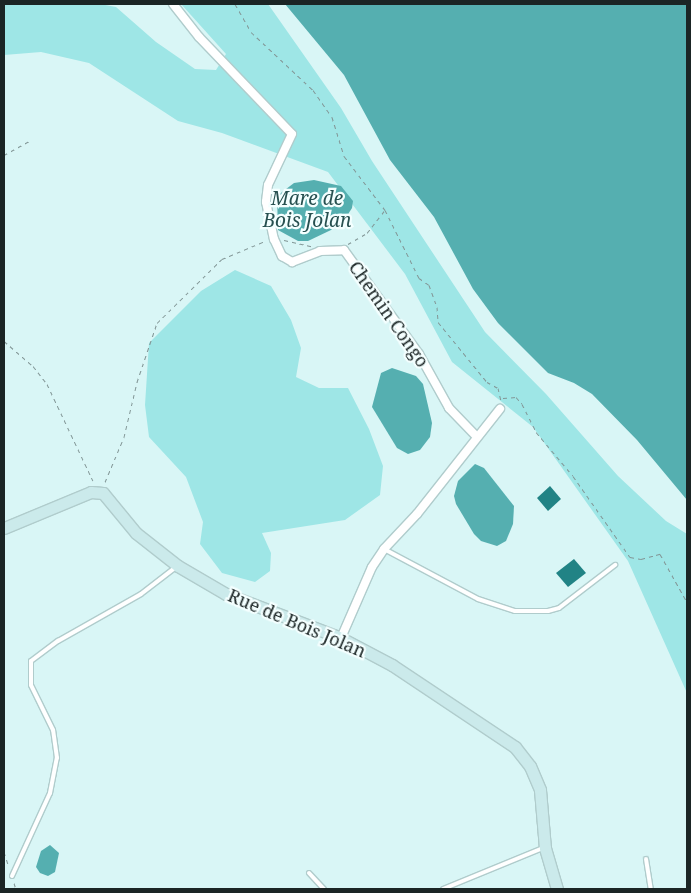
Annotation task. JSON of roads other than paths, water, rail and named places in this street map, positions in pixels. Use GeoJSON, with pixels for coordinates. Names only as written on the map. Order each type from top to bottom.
{"type":"FeatureCollection","features":[{"type":"Feature","properties":{"kind":"street","name":"Chemin Congo"},"geometry":{"type":"LineString","coordinates":[[173,4],[199,37],[292,134],[268,185],[266,202],[274,239],[282,256],[292,262],[320,251],[344,250],[419,354],[449,408],[477,437]]}},
{"type":"Feature","properties":{"kind":"street"},"geometry":{"type":"LineString","coordinates":[[341,638],[372,567],[384,549],[500,409]]}},
{"type":"Feature","properties":{"kind":"street","name":"Rue de Bois Jolan"},"geometry":{"type":"LineString","coordinates":[[4,528],[55,505],[100,492],[136,533],[178,566],[226,594],[341,638],[392,665],[515,747],[530,766],[540,790],[545,848],[557,889]]}},
{"type":"Feature","properties":{"kind":"lane"},"geometry":{"type":"LineString","coordinates":[[384,549],[478,599],[515,611],[548,611],[559,608],[615,565]]}},
{"type":"Feature","properties":{"kind":"lane"},"geometry":{"type":"LineString","coordinates":[[12,876],[50,793],[57,758],[53,730],[31,686],[31,661],[58,641],[141,594],[178,566]]}},
{"type":"Feature","properties":{"kind":"lane"},"geometry":{"type":"LineString","coordinates":[[443,889],[545,848]]}},
{"type":"Feature","properties":{"kind":"lane"},"geometry":{"type":"LineString","coordinates":[[646,859],[651,889]]}},
{"type":"Feature","properties":{"kind":"lane"},"geometry":{"type":"LineString","coordinates":[[309,873],[324,889]]}},
{"type":"Feature","properties":{"kind":"water"},"geometry":{"type":"Polygon","coordinates":[[[285,4],[687,4],[687,500],[637,440],[592,394],[574,383],[548,373],[498,323],[473,289],[434,217],[390,160],[344,75],[285,4]]]}},
{"type":"Feature","properties":{"kind":"water","name":"Mare de Bois Jolan"},"geometry":{"type":"Polygon","coordinates":[[[314,180],[341,186],[353,201],[352,208],[345,219],[331,230],[308,241],[298,241],[278,230],[277,196],[294,183],[314,180]]]}},
{"type":"Feature","properties":{"kind":"water"},"geometry":{"type":"Polygon","coordinates":[[[392,368],[416,376],[423,384],[432,423],[430,437],[420,450],[408,454],[397,448],[372,407],[381,373],[392,368]]]}},
{"type":"Feature","properties":{"kind":"water"},"geometry":{"type":"Polygon","coordinates":[[[475,464],[484,468],[514,506],[513,524],[506,541],[497,546],[481,541],[474,534],[456,504],[454,496],[458,481],[475,464]]]}},
{"type":"Feature","properties":{"kind":"water"},"geometry":{"type":"Polygon","coordinates":[[[50,845],[59,853],[55,872],[48,876],[40,873],[36,867],[41,851],[50,845]]]}}]}
